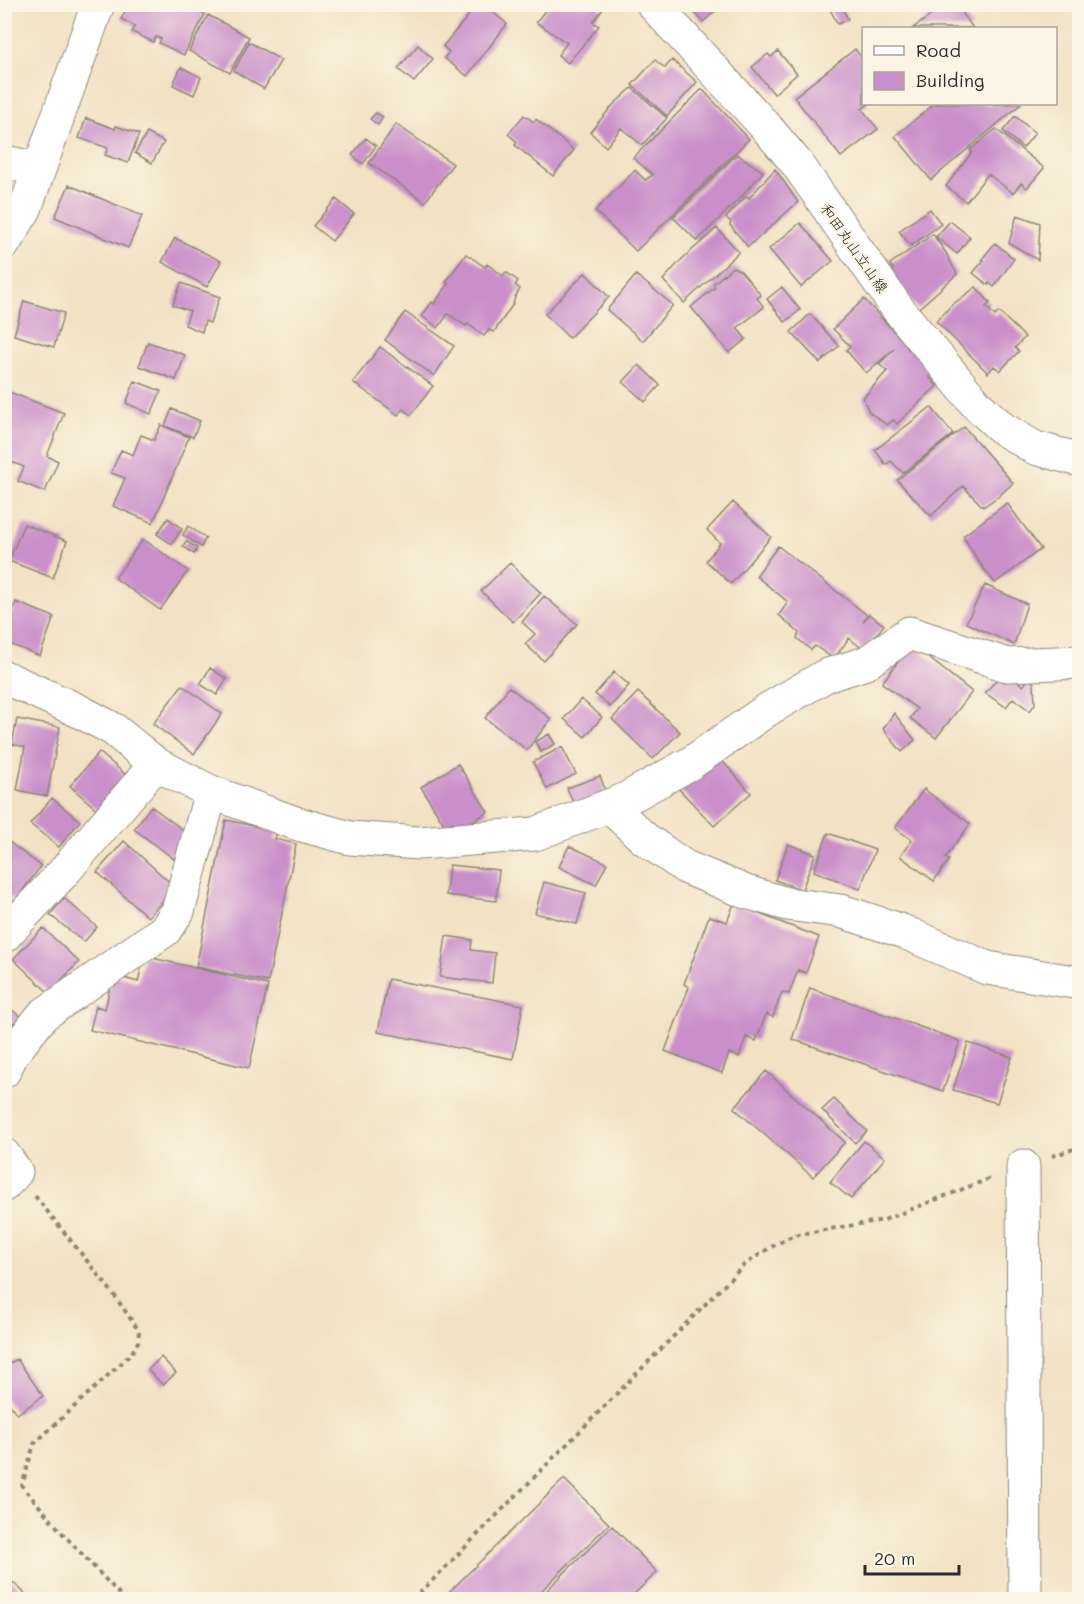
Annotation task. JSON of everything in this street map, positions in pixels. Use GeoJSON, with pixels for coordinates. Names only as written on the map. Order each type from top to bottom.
{"type":"FeatureCollection","features":[{"type":"Feature","properties":{"kind":"street"},"geometry":{"type":"LineString","coordinates":[[4,243],[25,209],[98,4]]}},
{"type":"Feature","properties":{"kind":"street","name":"和田丸山立山線"},"geometry":{"type":"LineString","coordinates":[[653,4],[798,165],[898,309],[977,405],[1003,429],[1035,448],[1080,460]]}},
{"type":"Feature","properties":{"kind":"street"},"geometry":{"type":"LineString","coordinates":[[4,162],[39,169]]}},
{"type":"Feature","properties":{"kind":"street"},"geometry":{"type":"LineString","coordinates":[[4,677],[113,729],[156,764],[211,792],[295,823],[350,838],[419,843],[535,834],[624,800],[691,763],[767,710],[825,676],[866,663],[909,633],[1007,665],[1080,662]]}},
{"type":"Feature","properties":{"kind":"street"},"geometry":{"type":"LineString","coordinates":[[4,936],[63,873],[156,764]]}},
{"type":"Feature","properties":{"kind":"street"},"geometry":{"type":"LineString","coordinates":[[4,1071],[12,1054],[43,1015],[165,930],[178,911],[211,792]]}},
{"type":"Feature","properties":{"kind":"street"},"geometry":{"type":"LineString","coordinates":[[609,806],[645,839],[685,867],[746,891],[787,904],[841,911],[902,931],[987,968],[1080,983]]}},
{"type":"Feature","properties":{"kind":"street"},"geometry":{"type":"LineString","coordinates":[[1023,1166],[1025,1599]]}},
{"type":"Feature","properties":{"kind":"path"},"geometry":{"type":"LineString","coordinates":[[412,1599],[744,1266],[762,1253],[794,1235],[884,1220],[1023,1166],[1080,1147]]}},
{"type":"Feature","properties":{"kind":"path"},"geometry":{"type":"LineString","coordinates":[[8,1171],[112,1292],[139,1331],[138,1342],[130,1354],[34,1444],[22,1486],[64,1535],[125,1599]]}},
{"type":"Feature","properties":{"kind":"building"},"geometry":{"type":"Polygon","coordinates":[[[121,4],[187,4],[205,14],[184,55],[159,43],[161,39],[156,37],[153,42],[132,32],[135,26],[121,19],[127,8],[121,4]]]}},
{"type":"Feature","properties":{"kind":"building"},"geometry":{"type":"Polygon","coordinates":[[[478,4],[483,4],[507,24],[467,76],[444,58],[449,52],[443,46],[478,4]]]}},
{"type":"Feature","properties":{"kind":"building"},"geometry":{"type":"Polygon","coordinates":[[[550,4],[583,4],[586,7],[587,4],[595,4],[602,10],[593,22],[599,26],[568,63],[558,55],[567,43],[536,22],[550,4]]]}},
{"type":"Feature","properties":{"kind":"building"},"geometry":{"type":"Polygon","coordinates":[[[687,4],[723,4],[703,22],[687,4]]]}},
{"type":"Feature","properties":{"kind":"building"},"geometry":{"type":"Polygon","coordinates":[[[840,4],[848,19],[838,24],[829,8],[840,4]]]}},
{"type":"Feature","properties":{"kind":"building"},"geometry":{"type":"Polygon","coordinates":[[[946,5],[957,5],[972,27],[914,27],[946,5]]]}},
{"type":"Feature","properties":{"kind":"building"},"geometry":{"type":"Polygon","coordinates":[[[208,15],[249,37],[230,73],[189,51],[208,15]]]}},
{"type":"Feature","properties":{"kind":"building"},"geometry":{"type":"Polygon","coordinates":[[[249,42],[281,60],[264,89],[234,71],[249,42]]]}},
{"type":"Feature","properties":{"kind":"building"},"geometry":{"type":"Polygon","coordinates":[[[418,45],[433,59],[414,82],[398,69],[418,45]]]}},
{"type":"Feature","properties":{"kind":"building"},"geometry":{"type":"Polygon","coordinates":[[[855,49],[862,58],[862,105],[868,105],[862,109],[878,129],[841,157],[794,97],[855,49]]]}},
{"type":"Feature","properties":{"kind":"building"},"geometry":{"type":"Polygon","coordinates":[[[778,51],[797,74],[774,94],[752,67],[768,54],[771,57],[778,51]]]}},
{"type":"Feature","properties":{"kind":"building"},"geometry":{"type":"Polygon","coordinates":[[[655,60],[665,68],[672,60],[697,82],[667,116],[632,85],[655,60]]]}},
{"type":"Feature","properties":{"kind":"building"},"geometry":{"type":"Polygon","coordinates":[[[181,67],[201,77],[194,95],[173,85],[181,67]]]}},
{"type":"Feature","properties":{"kind":"building"},"geometry":{"type":"Polygon","coordinates":[[[632,88],[667,118],[642,145],[621,128],[606,147],[590,132],[613,105],[632,88]]]}},
{"type":"Feature","properties":{"kind":"building"},"geometry":{"type":"Polygon","coordinates":[[[702,89],[749,139],[636,251],[595,211],[635,170],[645,180],[653,175],[633,158],[702,89]]]}},
{"type":"Feature","properties":{"kind":"building"},"geometry":{"type":"Polygon","coordinates":[[[933,105],[1020,105],[931,180],[895,136],[933,105]]]}},
{"type":"Feature","properties":{"kind":"building"},"geometry":{"type":"Polygon","coordinates":[[[376,113],[383,117],[378,125],[370,119],[376,113]]]}},
{"type":"Feature","properties":{"kind":"building"},"geometry":{"type":"Polygon","coordinates":[[[524,115],[534,122],[536,119],[574,150],[553,176],[515,145],[517,142],[508,134],[524,115]]]}},
{"type":"Feature","properties":{"kind":"building"},"geometry":{"type":"Polygon","coordinates":[[[1015,116],[1035,133],[1023,148],[1003,131],[1015,116]]]}},
{"type":"Feature","properties":{"kind":"building"},"geometry":{"type":"Polygon","coordinates":[[[86,118],[115,129],[116,126],[139,134],[128,163],[105,155],[108,148],[79,138],[86,118]]]}},
{"type":"Feature","properties":{"kind":"building"},"geometry":{"type":"Polygon","coordinates":[[[396,124],[453,164],[425,202],[369,163],[396,124]]]}},
{"type":"Feature","properties":{"kind":"building"},"geometry":{"type":"Polygon","coordinates":[[[996,129],[1044,168],[1027,188],[1021,183],[1013,193],[988,174],[966,202],[946,186],[972,152],[970,150],[996,129]]]}},
{"type":"Feature","properties":{"kind":"building"},"geometry":{"type":"Polygon","coordinates":[[[147,133],[164,142],[152,163],[135,153],[147,133]]]}},
{"type":"Feature","properties":{"kind":"building"},"geometry":{"type":"Polygon","coordinates":[[[366,138],[376,146],[363,164],[352,155],[366,138]]]}},
{"type":"Feature","properties":{"kind":"building"},"geometry":{"type":"Polygon","coordinates":[[[737,154],[763,172],[697,241],[673,217],[737,154]]]}},
{"type":"Feature","properties":{"kind":"building"},"geometry":{"type":"Polygon","coordinates":[[[775,169],[798,202],[748,247],[726,218],[746,196],[749,198],[775,169]]]}},
{"type":"Feature","properties":{"kind":"building"},"geometry":{"type":"Polygon","coordinates":[[[69,185],[142,216],[128,248],[55,217],[69,185]]]}},
{"type":"Feature","properties":{"kind":"building"},"geometry":{"type":"Polygon","coordinates":[[[336,199],[354,214],[332,241],[313,226],[336,199]]]}},
{"type":"Feature","properties":{"kind":"building"},"geometry":{"type":"Polygon","coordinates":[[[930,209],[941,224],[911,246],[899,231],[930,209]]]}},
{"type":"Feature","properties":{"kind":"building"},"geometry":{"type":"Polygon","coordinates":[[[1017,215],[1040,223],[1038,260],[1009,243],[1017,215]]]}},
{"type":"Feature","properties":{"kind":"building"},"geometry":{"type":"Polygon","coordinates":[[[950,221],[970,237],[957,254],[936,237],[950,221]]]}},
{"type":"Feature","properties":{"kind":"building"},"geometry":{"type":"Polygon","coordinates":[[[800,223],[833,261],[801,287],[769,249],[800,223]]]}},
{"type":"Feature","properties":{"kind":"building"},"geometry":{"type":"Polygon","coordinates":[[[717,228],[739,252],[684,303],[663,280],[682,259],[717,228]]]}},
{"type":"Feature","properties":{"kind":"building"},"geometry":{"type":"Polygon","coordinates":[[[933,234],[957,274],[918,309],[890,274],[893,269],[890,264],[933,234]]]}},
{"type":"Feature","properties":{"kind":"building"},"geometry":{"type":"Polygon","coordinates":[[[175,238],[221,261],[207,287],[162,262],[175,238]]]}},
{"type":"Feature","properties":{"kind":"building"},"geometry":{"type":"Polygon","coordinates":[[[995,243],[1014,259],[994,287],[973,273],[995,243]]]}},
{"type":"Feature","properties":{"kind":"building"},"geometry":{"type":"Polygon","coordinates":[[[466,254],[485,267],[487,264],[503,276],[506,272],[518,281],[515,285],[520,289],[494,332],[489,330],[484,336],[468,324],[466,326],[448,314],[438,328],[422,316],[432,302],[434,304],[466,254]]]}},
{"type":"Feature","properties":{"kind":"building"},"geometry":{"type":"Polygon","coordinates":[[[733,267],[741,271],[761,295],[757,298],[764,307],[737,328],[746,339],[729,353],[691,307],[715,287],[713,284],[733,267]]]}},
{"type":"Feature","properties":{"kind":"building"},"geometry":{"type":"Polygon","coordinates":[[[585,273],[609,297],[569,338],[545,314],[585,273]]]}},
{"type":"Feature","properties":{"kind":"building"},"geometry":{"type":"Polygon","coordinates":[[[636,275],[673,305],[643,341],[607,310],[636,275]]]}},
{"type":"Feature","properties":{"kind":"building"},"geometry":{"type":"Polygon","coordinates":[[[181,283],[220,297],[210,323],[205,321],[202,332],[185,325],[190,311],[173,305],[181,283]]]}},
{"type":"Feature","properties":{"kind":"building"},"geometry":{"type":"Polygon","coordinates":[[[782,287],[800,310],[785,322],[767,299],[782,287]]]}},
{"type":"Feature","properties":{"kind":"building"},"geometry":{"type":"Polygon","coordinates":[[[976,287],[990,303],[986,307],[995,316],[999,312],[1025,337],[1015,348],[1019,351],[1000,371],[994,366],[988,373],[936,321],[952,305],[976,287]]]}},
{"type":"Feature","properties":{"kind":"building"},"geometry":{"type":"Polygon","coordinates":[[[864,299],[909,350],[912,346],[936,371],[929,377],[937,386],[897,424],[893,420],[887,425],[869,412],[863,398],[887,371],[879,364],[894,349],[866,373],[846,350],[850,346],[833,329],[864,299]]]}},
{"type":"Feature","properties":{"kind":"building"},"geometry":{"type":"Polygon","coordinates":[[[24,301],[64,313],[54,347],[14,335],[24,301]]]}},
{"type":"Feature","properties":{"kind":"building"},"geometry":{"type":"Polygon","coordinates":[[[405,312],[454,346],[434,376],[385,340],[405,312]]]}},
{"type":"Feature","properties":{"kind":"building"},"geometry":{"type":"Polygon","coordinates":[[[810,314],[839,346],[820,363],[791,332],[810,314]]]}},
{"type":"Feature","properties":{"kind":"building"},"geometry":{"type":"Polygon","coordinates":[[[148,342],[185,355],[176,380],[139,366],[148,342]]]}},
{"type":"Feature","properties":{"kind":"building"},"geometry":{"type":"Polygon","coordinates":[[[380,347],[433,386],[411,415],[403,409],[398,415],[353,382],[380,347]]]}},
{"type":"Feature","properties":{"kind":"building"},"geometry":{"type":"Polygon","coordinates":[[[639,365],[660,385],[645,402],[623,382],[639,365]]]}},
{"type":"Feature","properties":{"kind":"building"},"geometry":{"type":"Polygon","coordinates":[[[135,381],[161,391],[151,414],[126,403],[135,381]]]}},
{"type":"Feature","properties":{"kind":"building"},"geometry":{"type":"Polygon","coordinates":[[[4,390],[64,413],[47,456],[58,461],[45,492],[18,481],[24,467],[4,459],[4,390]]]}},
{"type":"Feature","properties":{"kind":"building"},"geometry":{"type":"Polygon","coordinates":[[[931,407],[953,434],[903,473],[891,461],[886,465],[875,450],[931,407]]]}},
{"type":"Feature","properties":{"kind":"building"},"geometry":{"type":"Polygon","coordinates":[[[172,409],[200,421],[193,437],[165,426],[172,409]]]}},
{"type":"Feature","properties":{"kind":"building"},"geometry":{"type":"Polygon","coordinates":[[[161,425],[189,437],[153,523],[113,506],[125,478],[111,473],[121,450],[133,455],[141,435],[154,440],[161,425]]]}},
{"type":"Feature","properties":{"kind":"building"},"geometry":{"type":"Polygon","coordinates":[[[964,427],[1013,483],[983,507],[963,486],[931,516],[897,480],[964,427]]]}},
{"type":"Feature","properties":{"kind":"building"},"geometry":{"type":"Polygon","coordinates":[[[733,502],[771,537],[731,584],[706,561],[720,543],[707,530],[733,502]]]}},
{"type":"Feature","properties":{"kind":"building"},"geometry":{"type":"Polygon","coordinates":[[[1007,503],[1041,549],[995,583],[963,536],[1007,503]]]}},
{"type":"Feature","properties":{"kind":"building"},"geometry":{"type":"Polygon","coordinates":[[[168,518],[182,529],[172,544],[157,534],[168,518]]]}},
{"type":"Feature","properties":{"kind":"building"},"geometry":{"type":"Polygon","coordinates":[[[24,524],[67,541],[53,578],[9,561],[24,524]]]}},
{"type":"Feature","properties":{"kind":"building"},"geometry":{"type":"Polygon","coordinates":[[[188,526],[206,538],[201,547],[183,535],[188,526]]]}},
{"type":"Feature","properties":{"kind":"building"},"geometry":{"type":"Polygon","coordinates":[[[143,539],[188,571],[160,610],[115,578],[143,539]]]}},
{"type":"Feature","properties":{"kind":"building"},"geometry":{"type":"Polygon","coordinates":[[[186,541],[197,548],[194,554],[183,546],[186,541]]]}},
{"type":"Feature","properties":{"kind":"building"},"geometry":{"type":"Polygon","coordinates":[[[778,546],[867,615],[863,622],[869,614],[884,625],[864,650],[849,638],[834,659],[815,646],[811,650],[797,638],[799,633],[779,615],[788,602],[756,576],[778,546]]]}},
{"type":"Feature","properties":{"kind":"building"},"geometry":{"type":"Polygon","coordinates":[[[510,563],[541,593],[513,622],[481,591],[510,563]]]}},
{"type":"Feature","properties":{"kind":"building"},"geometry":{"type":"Polygon","coordinates":[[[985,585],[1027,604],[1014,645],[966,623],[985,585]]]}},
{"type":"Feature","properties":{"kind":"building"},"geometry":{"type":"Polygon","coordinates":[[[544,596],[577,624],[544,661],[525,644],[535,634],[522,622],[544,596]]]}},
{"type":"Feature","properties":{"kind":"building"},"geometry":{"type":"Polygon","coordinates":[[[16,602],[54,617],[40,656],[4,642],[4,633],[16,602]]]}},
{"type":"Feature","properties":{"kind":"building"},"geometry":{"type":"Polygon","coordinates":[[[911,644],[972,692],[936,738],[910,718],[917,709],[882,683],[911,644]]]}},
{"type":"Feature","properties":{"kind":"building"},"geometry":{"type":"Polygon","coordinates":[[[210,668],[227,679],[217,695],[200,684],[210,668]]]}},
{"type":"Feature","properties":{"kind":"building"},"geometry":{"type":"Polygon","coordinates":[[[1005,670],[1023,686],[1029,679],[1034,683],[1035,704],[1030,711],[1013,698],[1006,707],[985,693],[1005,670]]]}},
{"type":"Feature","properties":{"kind":"building"},"geometry":{"type":"Polygon","coordinates":[[[614,672],[629,685],[610,707],[595,694],[614,672]]]}},
{"type":"Feature","properties":{"kind":"building"},"geometry":{"type":"Polygon","coordinates":[[[182,685],[222,714],[194,754],[153,724],[182,685]]]}},
{"type":"Feature","properties":{"kind":"building"},"geometry":{"type":"Polygon","coordinates":[[[509,687],[551,719],[527,750],[485,718],[509,687]]]}},
{"type":"Feature","properties":{"kind":"building"},"geometry":{"type":"Polygon","coordinates":[[[638,692],[680,732],[653,759],[612,719],[638,692]]]}},
{"type":"Feature","properties":{"kind":"building"},"geometry":{"type":"Polygon","coordinates":[[[581,699],[602,717],[585,737],[564,719],[581,699]]]}},
{"type":"Feature","properties":{"kind":"building"},"geometry":{"type":"Polygon","coordinates":[[[894,713],[915,740],[902,752],[883,729],[894,713]]]}},
{"type":"Feature","properties":{"kind":"building"},"geometry":{"type":"Polygon","coordinates":[[[17,719],[60,727],[47,796],[17,790],[25,747],[12,744],[17,719]]]}},
{"type":"Feature","properties":{"kind":"building"},"geometry":{"type":"Polygon","coordinates":[[[549,734],[555,744],[541,752],[535,742],[549,734]]]}},
{"type":"Feature","properties":{"kind":"building"},"geometry":{"type":"Polygon","coordinates":[[[562,747],[576,774],[547,789],[533,762],[562,747]]]}},
{"type":"Feature","properties":{"kind":"building"},"geometry":{"type":"Polygon","coordinates":[[[99,752],[132,780],[102,814],[70,786],[99,752]]]}},
{"type":"Feature","properties":{"kind":"building"},"geometry":{"type":"Polygon","coordinates":[[[716,754],[751,793],[714,826],[678,788],[716,754]]]}},
{"type":"Feature","properties":{"kind":"building"},"geometry":{"type":"Polygon","coordinates":[[[458,764],[488,812],[473,821],[476,825],[461,834],[453,822],[445,826],[421,787],[458,764]]]}},
{"type":"Feature","properties":{"kind":"building"},"geometry":{"type":"Polygon","coordinates":[[[600,776],[609,800],[577,812],[567,788],[600,776]]]}},
{"type":"Feature","properties":{"kind":"building"},"geometry":{"type":"Polygon","coordinates":[[[924,789],[970,824],[945,858],[949,860],[934,881],[900,856],[912,840],[895,828],[924,789]]]}},
{"type":"Feature","properties":{"kind":"building"},"geometry":{"type":"Polygon","coordinates":[[[52,798],[80,821],[59,847],[30,824],[52,798]]]}},
{"type":"Feature","properties":{"kind":"building"},"geometry":{"type":"Polygon","coordinates":[[[151,806],[192,837],[174,859],[134,829],[151,806]]]}},
{"type":"Feature","properties":{"kind":"building"},"geometry":{"type":"Polygon","coordinates":[[[226,820],[277,831],[275,839],[296,844],[268,982],[196,967],[226,820]]]}},
{"type":"Feature","properties":{"kind":"building"},"geometry":{"type":"Polygon","coordinates":[[[828,833],[875,850],[860,889],[814,871],[828,833]]]}},
{"type":"Feature","properties":{"kind":"building"},"geometry":{"type":"Polygon","coordinates":[[[124,841],[175,887],[148,917],[97,872],[124,841]]]}},
{"type":"Feature","properties":{"kind":"building"},"geometry":{"type":"Polygon","coordinates":[[[9,842],[41,866],[15,901],[4,893],[4,847],[9,842]]]}},
{"type":"Feature","properties":{"kind":"building"},"geometry":{"type":"Polygon","coordinates":[[[788,844],[815,854],[802,890],[775,880],[788,844]]]}},
{"type":"Feature","properties":{"kind":"building"},"geometry":{"type":"Polygon","coordinates":[[[569,846],[607,863],[596,885],[559,867],[569,846]]]}},
{"type":"Feature","properties":{"kind":"building"},"geometry":{"type":"Polygon","coordinates":[[[449,865],[499,870],[496,901],[446,895],[449,865]]]}},
{"type":"Feature","properties":{"kind":"building"},"geometry":{"type":"Polygon","coordinates":[[[544,882],[586,893],[577,924],[535,913],[544,882]]]}},
{"type":"Feature","properties":{"kind":"building"},"geometry":{"type":"Polygon","coordinates":[[[64,898],[97,927],[84,942],[50,915],[64,898]]]}},
{"type":"Feature","properties":{"kind":"building"},"geometry":{"type":"Polygon","coordinates":[[[734,904],[819,937],[806,973],[798,970],[789,994],[782,992],[773,1017],[766,1014],[756,1041],[746,1037],[739,1057],[729,1053],[722,1073],[665,1051],[689,987],[684,984],[709,916],[727,922],[734,904]]]}},
{"type":"Feature","properties":{"kind":"building"},"geometry":{"type":"Polygon","coordinates":[[[43,928],[79,962],[49,993],[13,959],[43,928]]]}},
{"type":"Feature","properties":{"kind":"building"},"geometry":{"type":"Polygon","coordinates":[[[446,936],[472,940],[471,950],[495,953],[492,983],[440,977],[446,936]]]}},
{"type":"Feature","properties":{"kind":"building"},"geometry":{"type":"Polygon","coordinates":[[[144,956],[268,985],[249,1068],[90,1030],[96,1006],[105,1009],[113,975],[138,982],[144,956]]]}},
{"type":"Feature","properties":{"kind":"building"},"geometry":{"type":"Polygon","coordinates":[[[388,979],[523,1005],[513,1059],[378,1032],[388,979]]]}},
{"type":"Feature","properties":{"kind":"building"},"geometry":{"type":"Polygon","coordinates":[[[810,988],[960,1041],[943,1091],[792,1039],[810,988]]]}},
{"type":"Feature","properties":{"kind":"building"},"geometry":{"type":"Polygon","coordinates":[[[4,1004],[20,1016],[4,1035],[4,1004]]]}},
{"type":"Feature","properties":{"kind":"building"},"geometry":{"type":"Polygon","coordinates":[[[968,1043],[1012,1057],[997,1103],[953,1090],[968,1043]]]}},
{"type":"Feature","properties":{"kind":"building"},"geometry":{"type":"Polygon","coordinates":[[[766,1071],[845,1142],[813,1177],[734,1108],[766,1071]]]}},
{"type":"Feature","properties":{"kind":"building"},"geometry":{"type":"Polygon","coordinates":[[[834,1099],[867,1131],[855,1143],[822,1110],[834,1099]]]}},
{"type":"Feature","properties":{"kind":"building"},"geometry":{"type":"Polygon","coordinates":[[[864,1141],[885,1158],[851,1199],[830,1182],[864,1141]]]}},
{"type":"Feature","properties":{"kind":"building"},"geometry":{"type":"Polygon","coordinates":[[[161,1357],[176,1373],[163,1385],[148,1370],[161,1357]]]}},
{"type":"Feature","properties":{"kind":"building"},"geometry":{"type":"Polygon","coordinates":[[[17,1359],[43,1396],[17,1414],[4,1397],[4,1367],[17,1359]]]}},
{"type":"Feature","properties":{"kind":"building"},"geometry":{"type":"Polygon","coordinates":[[[564,1479],[609,1524],[533,1599],[442,1599],[564,1479]]]}},
{"type":"Feature","properties":{"kind":"building"},"geometry":{"type":"Polygon","coordinates":[[[612,1526],[657,1572],[629,1599],[538,1599],[612,1526]]]}},
{"type":"Feature","properties":{"kind":"building"},"geometry":{"type":"Polygon","coordinates":[[[4,1574],[31,1599],[4,1599],[4,1574]]]}}]}
